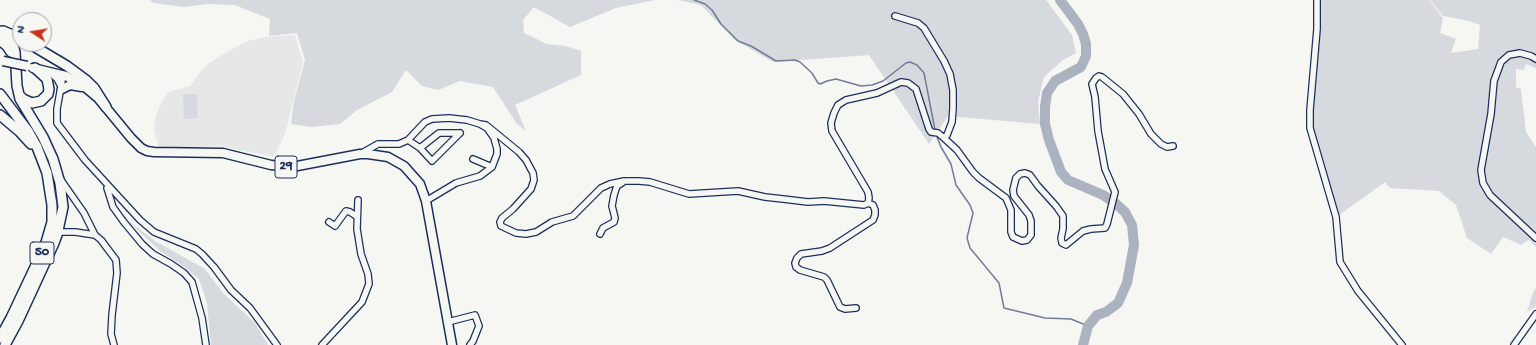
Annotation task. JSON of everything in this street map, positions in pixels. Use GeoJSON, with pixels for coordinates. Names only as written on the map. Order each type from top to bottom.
{"type":"FeatureCollection","features":[{"type":"Feature","properties":{"kind":"highway"},"geometry":{"type":"LineString","coordinates":[[0,31],[12,35]]}},
{"type":"Feature","properties":{"kind":"highway","name":"50"},"geometry":{"type":"LineString","coordinates":[[0,31],[13,45],[18,91],[23,105],[43,137],[57,172],[61,189],[62,207],[57,232],[46,260],[18,321],[5,345]]}},
{"type":"Feature","properties":{"kind":"highway"},"geometry":{"type":"LineString","coordinates":[[0,40],[7,46],[15,59]]}},
{"type":"Feature","properties":{"kind":"highway"},"geometry":{"type":"LineString","coordinates":[[44,52],[86,80],[94,88],[106,107]]}},
{"type":"Feature","properties":{"kind":"highway"},"geometry":{"type":"LineString","coordinates":[[18,91],[27,101],[36,102],[45,98],[49,89],[48,79],[45,75],[31,67]]}},
{"type":"Feature","properties":{"kind":"highway","name":"50"},"geometry":{"type":"LineString","coordinates":[[0,94],[33,140],[43,162],[50,189],[52,205],[52,222],[48,238],[35,270],[0,338]]}},
{"type":"Feature","properties":{"kind":"highway"},"geometry":{"type":"LineString","coordinates":[[0,115],[26,138],[43,162]]}},
{"type":"Feature","properties":{"kind":"main road"},"geometry":{"type":"LineString","coordinates":[[1,60],[46,70],[73,79],[98,98],[106,107]]}},
{"type":"Feature","properties":{"kind":"main road"},"geometry":{"type":"LineString","coordinates":[[62,89],[70,85],[86,88]]}},
{"type":"Feature","properties":{"kind":"main road","name":"29"},"geometry":{"type":"LineString","coordinates":[[106,107],[126,133],[147,151],[223,153],[271,165],[292,167],[360,154],[375,154],[388,157],[404,166],[420,184],[426,201],[452,345]]}},
{"type":"Feature","properties":{"kind":"street"},"geometry":{"type":"LineString","coordinates":[[1317,0],[1318,29],[1310,110],[1310,128],[1336,217],[1340,262],[1358,291],[1402,345]]}},
{"type":"Feature","properties":{"kind":"street"},"geometry":{"type":"LineString","coordinates":[[895,16],[918,23],[924,28],[950,74],[953,90],[953,108],[950,130],[944,138]]}},
{"type":"Feature","properties":{"kind":"street"},"geometry":{"type":"LineString","coordinates":[[1536,59],[1520,53],[1508,55],[1501,62],[1494,81],[1491,114],[1481,170],[1483,183],[1490,195],[1536,238]]}},
{"type":"Feature","properties":{"kind":"street"},"geometry":{"type":"LineString","coordinates":[[46,70],[57,79],[62,89]]}},
{"type":"Feature","properties":{"kind":"street"},"geometry":{"type":"LineString","coordinates":[[63,75],[62,89],[57,110],[57,123],[84,160],[140,220],[154,232],[196,249],[202,254],[231,290],[250,308],[277,345]]}},
{"type":"Feature","properties":{"kind":"street"},"geometry":{"type":"LineString","coordinates":[[868,203],[868,192],[832,131],[831,122],[838,105],[846,100],[877,92],[901,82],[908,83],[916,89],[929,129],[934,133],[938,133],[944,138],[957,150],[979,178],[1006,198],[1011,210],[1011,232],[1013,237],[1017,240],[1027,240],[1031,235],[1032,228],[1029,215],[1016,200],[1013,190],[1016,178],[1020,174],[1025,173],[1034,179],[1063,216],[1064,223],[1061,238],[1062,243],[1066,245],[1070,243],[1083,231],[1105,228],[1115,192],[1105,169],[1098,130],[1095,97],[1092,84],[1099,76],[1123,94],[1139,114],[1151,134],[1161,144],[1167,147],[1173,146]]}},
{"type":"Feature","properties":{"kind":"street"},"geometry":{"type":"LineString","coordinates":[[360,154],[378,144],[399,144],[408,140],[425,122],[432,119],[449,118],[486,125],[519,152],[526,160],[533,173],[534,180],[531,189],[513,209],[502,218],[500,222],[501,226],[507,230],[526,234],[536,232],[552,222],[573,216],[601,188],[610,184],[624,181],[650,182],[689,194],[738,191],[765,197],[808,202],[824,200],[864,205],[868,203],[873,205],[875,210],[873,220],[830,248],[822,251],[801,254],[795,262],[796,267],[800,270],[824,277],[827,280],[837,304],[840,307],[845,309],[856,308]]}},
{"type":"Feature","properties":{"kind":"street"},"geometry":{"type":"LineString","coordinates":[[426,201],[456,183],[480,176],[492,167],[497,154],[496,143],[491,133],[480,124]]}},
{"type":"Feature","properties":{"kind":"street"},"geometry":{"type":"LineString","coordinates":[[408,140],[420,148],[432,161],[460,133],[439,133],[420,148]]}},
{"type":"Feature","properties":{"kind":"street"},"geometry":{"type":"LineString","coordinates":[[473,159],[492,167]]}},
{"type":"Feature","properties":{"kind":"street"},"geometry":{"type":"LineString","coordinates":[[57,172],[69,193],[84,213],[95,235],[101,240],[116,260],[117,273],[111,334],[114,345]]}},
{"type":"Feature","properties":{"kind":"street"},"geometry":{"type":"LineString","coordinates":[[600,234],[603,228],[614,222],[616,218],[612,206],[614,195],[617,186],[624,181]]}},
{"type":"Feature","properties":{"kind":"street"},"geometry":{"type":"LineString","coordinates":[[107,186],[113,207],[122,221],[142,244],[153,254],[184,273],[192,282],[202,318],[206,345]]}},
{"type":"Feature","properties":{"kind":"street"},"geometry":{"type":"LineString","coordinates":[[322,345],[358,307],[365,296],[369,284],[368,274],[360,254],[356,216],[358,200]]}},
{"type":"Feature","properties":{"kind":"street"},"geometry":{"type":"LineString","coordinates":[[329,222],[335,226],[346,211],[356,216]]}},
{"type":"Feature","properties":{"kind":"street"},"geometry":{"type":"LineString","coordinates":[[57,232],[75,232],[95,235]]}},
{"type":"Feature","properties":{"kind":"street"},"geometry":{"type":"LineString","coordinates":[[1514,345],[1536,314]]}},
{"type":"Feature","properties":{"kind":"street"},"geometry":{"type":"LineString","coordinates":[[448,322],[475,315],[479,326],[470,345]]}},
{"type":"Feature","properties":{"kind":"shaded area"},"geometry":{"type":"Polygon","coordinates":[[[150,0],[655,0],[616,8],[570,27],[534,7],[523,20],[524,33],[547,44],[565,46],[581,51],[581,75],[515,105],[526,131],[517,124],[493,87],[460,81],[438,90],[422,86],[406,70],[392,92],[357,110],[340,124],[311,127],[291,124],[294,101],[305,60],[297,33],[269,36],[270,19],[235,5],[208,4],[184,7],[153,3],[150,0]]]}},
{"type":"Feature","properties":{"kind":"shaded area"},"geometry":{"type":"Polygon","coordinates":[[[678,0],[1046,0],[1072,35],[1076,53],[1063,60],[1044,77],[1038,101],[1040,124],[948,116],[929,144],[869,55],[773,62],[735,40],[701,5],[678,0]]]}},
{"type":"Feature","properties":{"kind":"shaded area"},"geometry":{"type":"Polygon","coordinates":[[[1319,0],[1429,0],[1443,18],[1440,33],[1456,39],[1451,53],[1478,49],[1480,25],[1469,21],[1443,16],[1430,0],[1536,0],[1536,68],[1526,64],[1524,70],[1516,69],[1516,87],[1521,89],[1526,132],[1536,147],[1536,247],[1529,240],[1521,245],[1503,237],[1491,254],[1467,238],[1456,205],[1439,191],[1390,188],[1385,182],[1338,216],[1312,128],[1319,0]]]}},
{"type":"Feature","properties":{"kind":"shaded area"},"geometry":{"type":"Polygon","coordinates":[[[295,35],[303,62],[285,134],[274,157],[221,146],[159,148],[154,129],[155,119],[159,107],[168,92],[190,86],[205,66],[230,50],[248,41],[266,37],[295,35]]]}},
{"type":"Feature","properties":{"kind":"shaded area"},"geometry":{"type":"Polygon","coordinates":[[[183,94],[197,94],[198,118],[184,119],[183,94]]]}},
{"type":"Feature","properties":{"kind":"shaded area"},"geometry":{"type":"Polygon","coordinates":[[[125,218],[155,241],[205,269],[223,293],[255,323],[268,345],[211,345],[207,303],[199,279],[160,251],[125,218]]]}},
{"type":"Feature","properties":{"kind":"shaded area"},"geometry":{"type":"Polygon","coordinates":[[[1536,288],[1536,306],[1527,312],[1534,290],[1536,288]]]}},
{"type":"Feature","properties":{"kind":"waterway"},"geometry":{"type":"LineString","coordinates":[[694,0],[705,4],[712,10],[721,24],[738,41],[751,46],[776,61],[795,60],[800,62],[812,73],[820,84],[836,79],[861,86],[872,85],[883,81],[906,63],[910,62],[917,65],[924,73],[935,130]]}},
{"type":"Feature","properties":{"kind":"waterway"},"geometry":{"type":"LineString","coordinates":[[1060,0],[1078,24],[1083,34],[1086,44],[1086,56],[1081,67],[1055,81],[1047,93],[1045,124],[1049,140],[1061,172],[1068,180],[1103,195],[1125,212],[1132,225],[1134,245],[1127,283],[1118,303],[1106,312],[1097,315],[1088,326],[1083,345]]}},
{"type":"Feature","properties":{"kind":"waterway"},"geometry":{"type":"LineString","coordinates":[[937,137],[951,164],[956,185],[970,205],[973,213],[967,238],[970,248],[999,283],[1004,308],[1045,318],[1071,319],[1088,326]]}}]}
